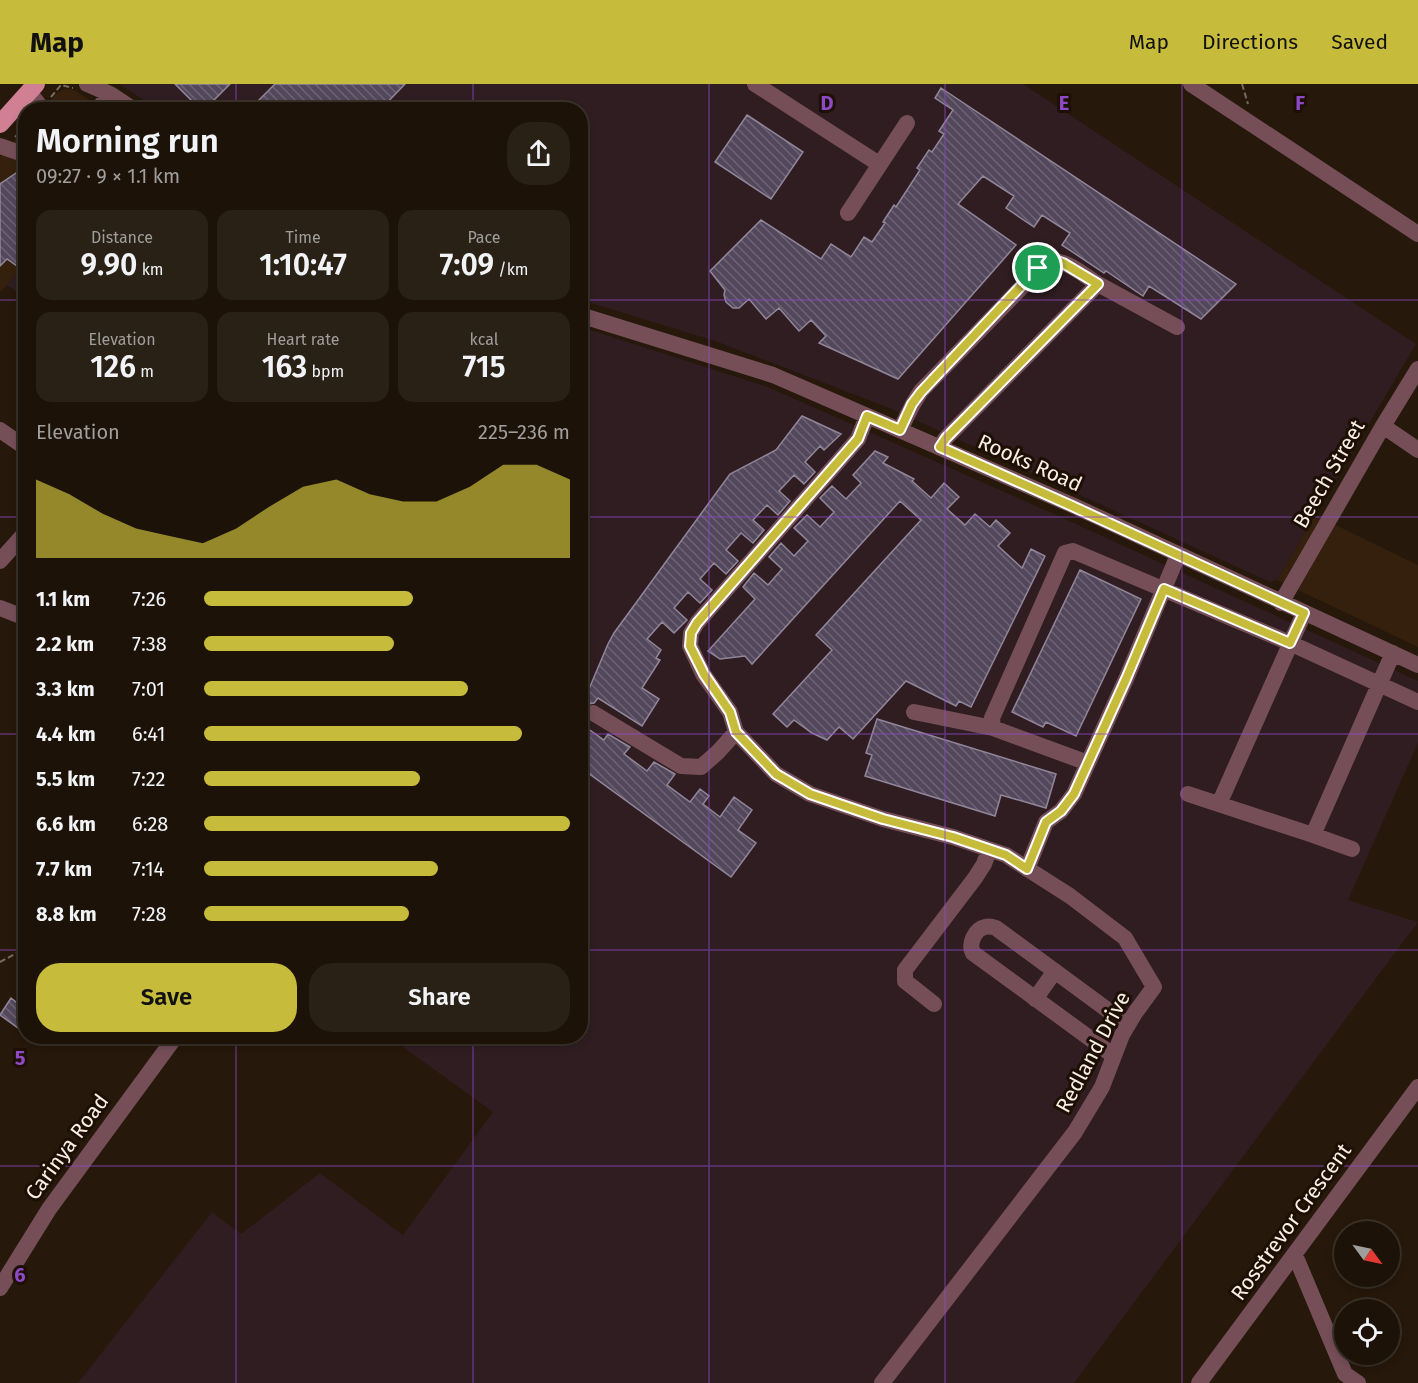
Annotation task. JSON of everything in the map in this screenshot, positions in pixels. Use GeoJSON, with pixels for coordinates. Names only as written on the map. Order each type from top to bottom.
{"type":"FeatureCollection","features":[{"type":"Feature","properties":{"kind":"main road"},"geometry":{"type":"LineString","coordinates":[[20,102],[33,88]]}},
{"type":"Feature","properties":{"kind":"main road"},"geometry":{"type":"LineString","coordinates":[[0,124],[18,104]]}},
{"type":"Feature","properties":{"kind":"street"},"geometry":{"type":"LineString","coordinates":[[87,84],[106,89],[123,102]]}},
{"type":"Feature","properties":{"kind":"street"},"geometry":{"type":"LineString","coordinates":[[755,84],[879,164]]}},
{"type":"Feature","properties":{"kind":"street"},"geometry":{"type":"LineString","coordinates":[[1191,84],[1418,234]]}},
{"type":"Feature","properties":{"kind":"street"},"geometry":{"type":"LineString","coordinates":[[33,88],[39,102]]}},
{"type":"Feature","properties":{"kind":"street"},"geometry":{"type":"LineString","coordinates":[[848,213],[907,123]]}},
{"type":"Feature","properties":{"kind":"street"},"geometry":{"type":"LineString","coordinates":[[0,146],[18,152]]}},
{"type":"Feature","properties":{"kind":"street"},"geometry":{"type":"LineString","coordinates":[[900,430],[912,404],[921,392],[1047,261],[1055,260],[1063,263],[1177,327]]}},
{"type":"Feature","properties":{"kind":"street"},"geometry":{"type":"LineString","coordinates":[[940,447],[946,438],[1098,284]]}},
{"type":"Feature","properties":{"kind":"street","name":"Rooks Road"},"geometry":{"type":"LineString","coordinates":[[588,317],[773,375],[1053,497],[1418,665]]}},
{"type":"Feature","properties":{"kind":"street","name":"Beech Street"},"geometry":{"type":"LineString","coordinates":[[1281,603],[1418,369]]}},
{"type":"Feature","properties":{"kind":"street","name":"Redland Drive"},"geometry":{"type":"LineString","coordinates":[[867,416],[858,439],[710,607],[691,633],[690,646],[704,674],[730,712],[736,732],[776,774],[810,794],[883,819],[953,837],[1006,855],[1070,896],[1125,938],[1154,987],[1128,1025],[1102,1087],[1075,1132],[882,1383]]}},
{"type":"Feature","properties":{"kind":"street"},"geometry":{"type":"LineString","coordinates":[[1383,426],[1418,450]]}},
{"type":"Feature","properties":{"kind":"street"},"geometry":{"type":"LineString","coordinates":[[0,430],[18,442]]}},
{"type":"Feature","properties":{"kind":"street"},"geometry":{"type":"LineString","coordinates":[[0,561],[18,541]]}},
{"type":"Feature","properties":{"kind":"street"},"geometry":{"type":"LineString","coordinates":[[993,728],[992,718],[1065,554],[1073,551],[1290,643],[1418,702]]}},
{"type":"Feature","properties":{"kind":"street"},"geometry":{"type":"LineString","coordinates":[[1027,869],[1046,822],[1061,811],[1074,794],[1178,555]]}},
{"type":"Feature","properties":{"kind":"street"},"geometry":{"type":"LineString","coordinates":[[0,608],[18,615]]}},
{"type":"Feature","properties":{"kind":"street"},"geometry":{"type":"LineString","coordinates":[[1219,804],[1304,613]]}},
{"type":"Feature","properties":{"kind":"street"},"geometry":{"type":"LineString","coordinates":[[1313,835],[1393,653]]}},
{"type":"Feature","properties":{"kind":"street"},"geometry":{"type":"LineString","coordinates":[[914,712],[993,728],[1088,763]]}},
{"type":"Feature","properties":{"kind":"street"},"geometry":{"type":"LineString","coordinates":[[593,713],[681,766],[701,767],[736,732]]}},
{"type":"Feature","properties":{"kind":"street"},"geometry":{"type":"LineString","coordinates":[[1188,794],[1352,849]]}},
{"type":"Feature","properties":{"kind":"street"},"geometry":{"type":"LineString","coordinates":[[934,1004],[905,981],[904,970],[975,878],[989,850]]}},
{"type":"Feature","properties":{"kind":"street"},"geometry":{"type":"LineString","coordinates":[[1114,1056],[973,953],[970,944],[973,938],[979,930],[985,927],[996,928],[1128,1025]]}},
{"type":"Feature","properties":{"kind":"street"},"geometry":{"type":"LineString","coordinates":[[1035,999],[1055,971]]}},
{"type":"Feature","properties":{"kind":"street","name":"Carinya Road"},"geometry":{"type":"LineString","coordinates":[[0,1288],[49,1209],[170,1044]]}},
{"type":"Feature","properties":{"kind":"street","name":"Rosstrevor Crescent"},"geometry":{"type":"LineString","coordinates":[[1199,1383],[1418,1087]]}},
{"type":"Feature","properties":{"kind":"street"},"geometry":{"type":"LineString","coordinates":[[1295,1255],[1346,1374],[1358,1383]]}},
{"type":"Feature","properties":{"kind":"path"},"geometry":{"type":"LineString","coordinates":[[0,962],[18,952]]}},
{"type":"Feature","properties":{"kind":"shaded area"},"geometry":{"type":"Polygon","coordinates":[[[119,84],[1023,84],[1416,344],[1277,580],[1270,582],[887,407],[715,341],[588,302],[588,102],[146,102],[119,84]]]}},
{"type":"Feature","properties":{"kind":"shaded area"},"geometry":{"type":"Polygon","coordinates":[[[64,89],[74,90],[92,102],[49,102],[64,89]]]}},
{"type":"Feature","properties":{"kind":"shaded area"},"geometry":{"type":"Polygon","coordinates":[[[18,136],[18,273],[0,293],[0,157],[18,136]]]}},
{"type":"Feature","properties":{"kind":"shaded area"},"geometry":{"type":"Polygon","coordinates":[[[18,273],[18,293],[7,285],[18,273]]]}},
{"type":"Feature","properties":{"kind":"shaded area"},"geometry":{"type":"Polygon","coordinates":[[[588,329],[768,387],[1063,518],[1418,681],[1418,743],[1348,900],[1418,922],[1074,1383],[78,1383],[212,1212],[241,1234],[320,1173],[403,1235],[493,1112],[399,1044],[588,1044],[588,329]]]}},
{"type":"Feature","properties":{"kind":"shaded area"},"geometry":{"type":"Polygon","coordinates":[[[1315,515],[1418,565],[1418,647],[1277,580],[1315,515]]]}},
{"type":"Feature","properties":{"kind":"building"},"geometry":{"type":"Polygon","coordinates":[[[175,84],[230,84],[212,102],[193,102],[175,84]]]}},
{"type":"Feature","properties":{"kind":"building"},"geometry":{"type":"Polygon","coordinates":[[[275,84],[405,84],[388,102],[257,102],[275,84]]]}},
{"type":"Feature","properties":{"kind":"building"},"geometry":{"type":"Polygon","coordinates":[[[941,88],[1236,284],[1201,319],[1149,286],[1143,296],[1062,245],[1070,233],[1042,215],[1034,227],[1006,208],[1014,196],[983,176],[958,204],[1016,245],[898,379],[819,343],[826,336],[811,320],[799,331],[779,308],[766,319],[749,299],[739,308],[733,308],[726,302],[725,290],[710,271],[761,220],[821,259],[831,244],[851,257],[864,237],[872,242],[894,205],[896,207],[920,170],[917,168],[929,150],[932,152],[944,134],[939,131],[953,110],[935,98],[941,88]]]}},
{"type":"Feature","properties":{"kind":"building"},"geometry":{"type":"Polygon","coordinates":[[[747,115],[803,152],[771,199],[715,162],[747,115]]]}},
{"type":"Feature","properties":{"kind":"building"},"geometry":{"type":"Polygon","coordinates":[[[18,171],[18,265],[7,259],[0,266],[0,184],[18,171]]]}},
{"type":"Feature","properties":{"kind":"building"},"geometry":{"type":"Polygon","coordinates":[[[802,416],[841,434],[824,450],[820,446],[805,462],[815,472],[804,484],[794,475],[779,491],[790,501],[778,515],[767,505],[753,520],[764,530],[753,543],[741,533],[726,550],[738,561],[726,574],[714,563],[700,579],[712,590],[700,603],[688,592],[674,608],[687,620],[674,633],[662,622],[647,639],[661,650],[656,658],[660,660],[642,688],[659,699],[642,726],[598,698],[594,703],[588,704],[588,691],[614,633],[730,474],[776,450],[802,416]]]}},
{"type":"Feature","properties":{"kind":"building"},"geometry":{"type":"Polygon","coordinates":[[[875,451],[888,457],[883,463],[914,479],[912,481],[931,498],[944,483],[959,497],[947,509],[965,525],[975,514],[990,527],[996,520],[1010,533],[998,546],[1022,568],[1031,549],[1045,556],[971,707],[959,701],[956,706],[906,681],[853,739],[839,727],[827,740],[794,720],[787,727],[773,714],[832,650],[816,635],[921,520],[900,501],[752,664],[745,656],[720,659],[708,651],[755,599],[743,587],[754,573],[768,585],[782,569],[769,557],[781,543],[794,556],[808,541],[794,528],[807,515],[820,527],[834,512],[820,498],[832,486],[846,499],[861,483],[853,475],[875,451]]]}},
{"type":"Feature","properties":{"kind":"building"},"geometry":{"type":"Polygon","coordinates":[[[1080,570],[1141,599],[1076,736],[1046,722],[1043,727],[1012,712],[1080,570]]]}},
{"type":"Feature","properties":{"kind":"building"},"geometry":{"type":"Polygon","coordinates":[[[877,719],[1056,774],[1046,808],[1001,795],[995,816],[865,776],[872,755],[866,753],[877,719]]]}},
{"type":"Feature","properties":{"kind":"building"},"geometry":{"type":"Polygon","coordinates":[[[588,729],[604,740],[608,734],[630,747],[624,754],[647,771],[654,762],[675,774],[667,785],[690,802],[700,789],[709,796],[703,804],[720,817],[734,797],[752,810],[738,830],[756,843],[731,877],[588,773],[588,729]]]}},
{"type":"Feature","properties":{"kind":"building"},"geometry":{"type":"Polygon","coordinates":[[[11,998],[16,1002],[18,999],[18,1028],[0,1015],[11,998]]]}},
{"type":"Feature","properties":{"kind":"route"},"geometry":{"type":"LineString","coordinates":[[1055,260],[1098,284],[946,438],[940,447],[1304,613],[1290,643],[1164,589],[1074,794],[1061,811],[1046,822],[1027,869],[1006,855],[953,837],[883,819],[810,794],[776,774],[736,732],[730,712],[704,674],[690,646],[691,633],[697,623],[858,439],[867,416],[900,430],[912,404],[921,392],[1038,268],[1047,261],[1055,260]]}}]}
